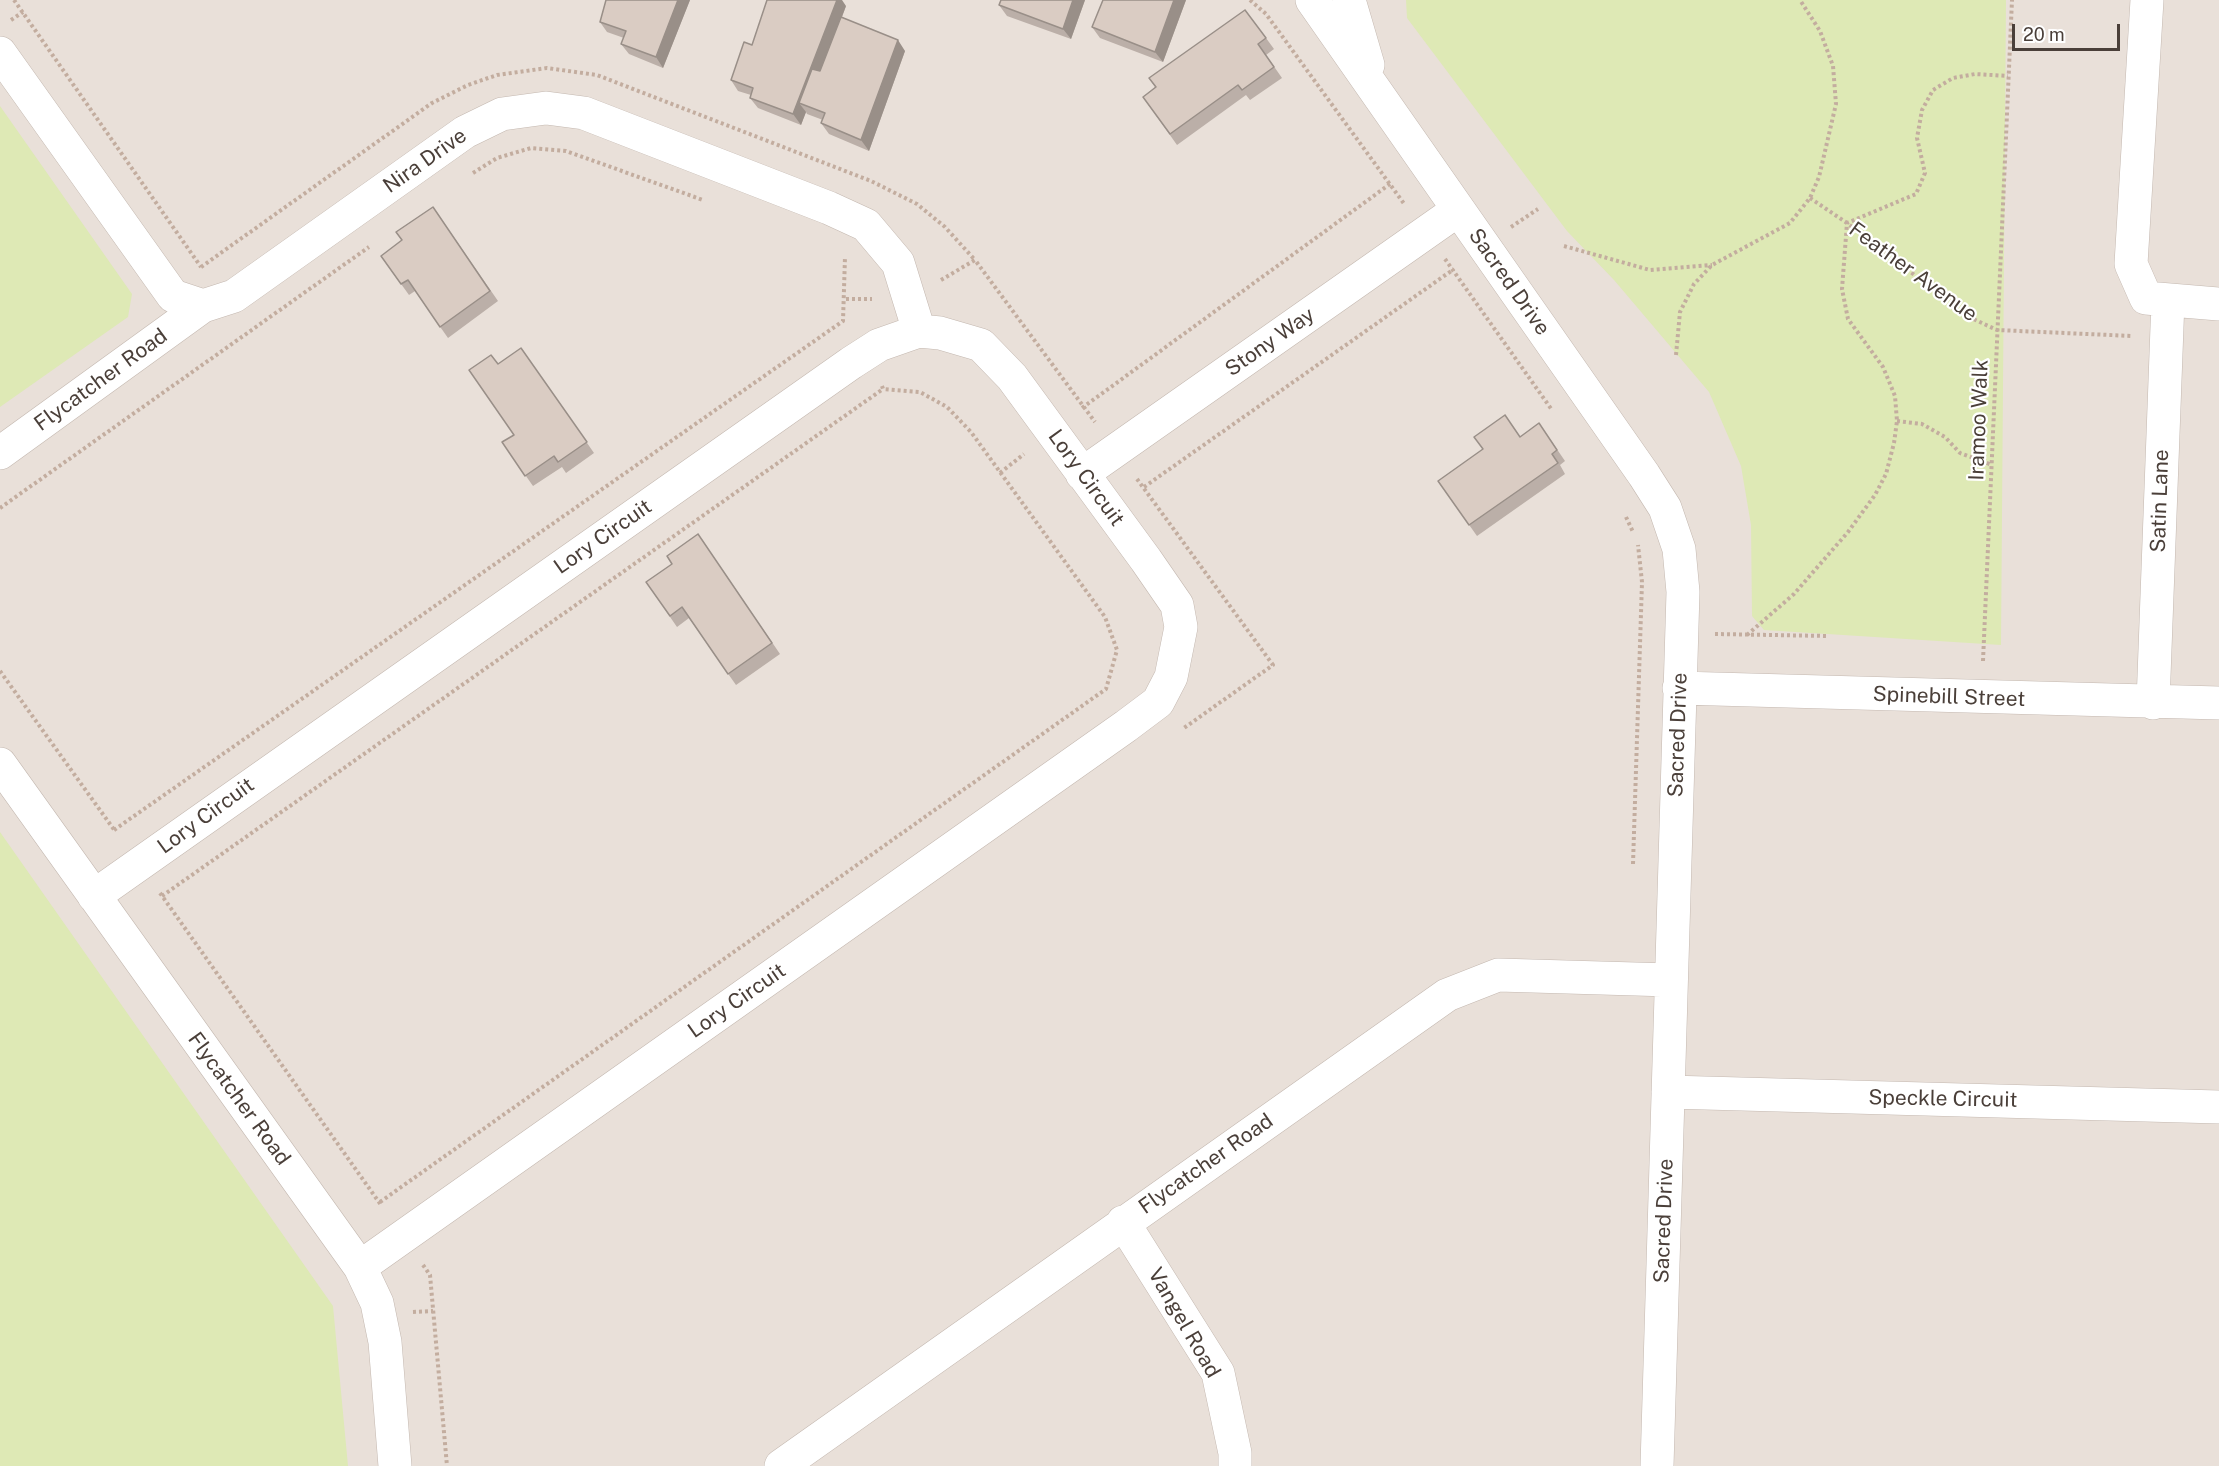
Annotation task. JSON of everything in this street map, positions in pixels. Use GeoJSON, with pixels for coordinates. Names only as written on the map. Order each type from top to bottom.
{"type":"FeatureCollection","features":[{"type":"Feature","properties":{"kind":"street","name":"Sacred Drive"},"geometry":{"type":"LineString","coordinates":[[1312,0],[1665,508],[1679,549],[1683,592],[1657,1466]]}},
{"type":"Feature","properties":{"kind":"street","name":"Sacred Drive"},"geometry":{"type":"LineString","coordinates":[[1349,0],[1378,96]]}},
{"type":"Feature","properties":{"kind":"street"},"geometry":{"type":"LineString","coordinates":[[2147,0],[2131,264],[2146,298],[2219,304]]}},
{"type":"Feature","properties":{"kind":"street"},"geometry":{"type":"LineString","coordinates":[[0,53],[173,296],[214,303]]}},
{"type":"Feature","properties":{"kind":"street","name":"Nira Drive"},"geometry":{"type":"LineString","coordinates":[[214,303],[234,296],[465,132],[502,114],[546,108],[584,113],[829,208],[866,225],[898,263],[919,331]]}},
{"type":"Feature","properties":{"kind":"street","name":"Stony Way"},"geometry":{"type":"LineString","coordinates":[[1082,474],[1458,210]]}},
{"type":"Feature","properties":{"kind":"street","name":"Satin Lane"},"geometry":{"type":"LineString","coordinates":[[2153,703],[2168,300]]}},
{"type":"Feature","properties":{"kind":"street","name":"Flycatcher Road"},"geometry":{"type":"LineString","coordinates":[[0,453],[214,303]]}},
{"type":"Feature","properties":{"kind":"street","name":"Lory Circuit"},"geometry":{"type":"LineString","coordinates":[[94,896],[865,354],[879,345],[919,331],[940,333],[981,345],[1012,376],[1177,604],[1181,627],[1178,650],[1171,677],[1158,702],[1111,738],[360,1267]]}},
{"type":"Feature","properties":{"kind":"street","name":"Spinebill Street"},"geometry":{"type":"LineString","coordinates":[[1679,688],[2153,703],[2219,703]]}},
{"type":"Feature","properties":{"kind":"street","name":"Flycatcher Road"},"geometry":{"type":"LineString","coordinates":[[0,764],[360,1267],[377,1303],[385,1342],[395,1466]]}},
{"type":"Feature","properties":{"kind":"street","name":"Flycatcher Road"},"geometry":{"type":"LineString","coordinates":[[781,1466],[1447,995],[1498,975],[1670,980]]}},
{"type":"Feature","properties":{"kind":"street","name":"Speckle Circuit"},"geometry":{"type":"LineString","coordinates":[[1668,1092],[2219,1107]]}},
{"type":"Feature","properties":{"kind":"street","name":"Vangel Road"},"geometry":{"type":"LineString","coordinates":[[1123,1222],[1218,1373],[1235,1453],[1235,1466]]}},
{"type":"Feature","properties":{"kind":"path"},"geometry":{"type":"LineString","coordinates":[[14,0],[214,303],[248,334]]}},
{"type":"Feature","properties":{"kind":"path"},"geometry":{"type":"LineString","coordinates":[[1250,0],[1266,14],[1426,232],[1553,412]]}},
{"type":"Feature","properties":{"kind":"path"},"geometry":{"type":"LineString","coordinates":[[1676,355],[1680,312],[1694,284],[1712,265],[1790,223],[1810,198],[1819,177],[1836,104],[1833,66],[1821,32],[1801,0]]}},
{"type":"Feature","properties":{"kind":"path","name":"Iramoo Walk"},"geometry":{"type":"LineString","coordinates":[[1982,698],[2012,0]]}},
{"type":"Feature","properties":{"kind":"path"},"geometry":{"type":"LineString","coordinates":[[1747,635],[1794,594],[1848,532],[1875,495],[1886,474],[1894,443],[1897,421],[1895,396],[1883,367],[1848,319],[1842,289],[1847,223],[1916,194],[1925,173],[1917,138],[1922,110],[1933,90],[1953,78],[1975,74],[2008,76]]}},
{"type":"Feature","properties":{"kind":"path"},"geometry":{"type":"LineString","coordinates":[[471,174],[497,158],[531,148],[566,151],[713,204]]}},
{"type":"Feature","properties":{"kind":"path"},"geometry":{"type":"LineString","coordinates":[[1084,407],[1390,184]]}},
{"type":"Feature","properties":{"kind":"path","name":"Feather Avenue"},"geometry":{"type":"LineString","coordinates":[[1810,198],[1847,223],[1969,317],[1997,330],[2166,337]]}},
{"type":"Feature","properties":{"kind":"path"},"geometry":{"type":"LineString","coordinates":[[1144,487],[1538,209]]}},
{"type":"Feature","properties":{"kind":"path"},"geometry":{"type":"LineString","coordinates":[[0,508],[379,240]]}},
{"type":"Feature","properties":{"kind":"path"},"geometry":{"type":"LineString","coordinates":[[1564,246],[1650,270],[1712,265]]}},
{"type":"Feature","properties":{"kind":"path"},"geometry":{"type":"LineString","coordinates":[[845,254],[843,321],[865,354],[883,388]]}},
{"type":"Feature","properties":{"kind":"path"},"geometry":{"type":"LineString","coordinates":[[0,670],[114,830],[843,321]]}},
{"type":"Feature","properties":{"kind":"path"},"geometry":{"type":"LineString","coordinates":[[380,1203],[1106,689],[1117,650],[1104,617],[971,432],[947,407],[920,392],[883,388],[162,896],[430,1275],[447,1466]]}},
{"type":"Feature","properties":{"kind":"path"},"geometry":{"type":"LineString","coordinates":[[1897,421],[1922,424],[1945,437],[1960,453],[1992,465]]}},
{"type":"Feature","properties":{"kind":"path"},"geometry":{"type":"LineString","coordinates":[[1116,449],[1274,665]]}},
{"type":"Feature","properties":{"kind":"path"},"geometry":{"type":"LineString","coordinates":[[1624,514],[1637,540],[1642,582],[1633,864]]}},
{"type":"Feature","properties":{"kind":"path"},"geometry":{"type":"LineString","coordinates":[[1640,632],[1828,636]]}},
{"type":"Feature","properties":{"kind":"shaded area"},"geometry":{"type":"Polygon","coordinates":[[[0,0],[2219,0],[2219,1466],[0,1466],[0,0]]]}},
{"type":"Feature","properties":{"kind":"green space"},"geometry":{"type":"Polygon","coordinates":[[[1406,0],[2006,0],[2001,645],[1764,630],[1752,616],[1751,525],[1741,466],[1709,392],[1614,280],[1567,231],[1407,18],[1406,0]]]}},
{"type":"Feature","properties":{"kind":"green space"},"geometry":{"type":"Polygon","coordinates":[[[0,106],[132,294],[128,317],[0,407],[0,106]]]}},
{"type":"Feature","properties":{"kind":"green space"},"geometry":{"type":"Polygon","coordinates":[[[0,832],[333,1306],[348,1466],[0,1466],[0,832]]]}},
{"type":"Feature","properties":{"kind":"building"},"geometry":{"type":"Polygon","coordinates":[[[606,0],[678,0],[656,57],[621,44],[626,31],[600,22],[606,0]]]}},
{"type":"Feature","properties":{"kind":"building"},"geometry":{"type":"Polygon","coordinates":[[[767,0],[837,0],[793,114],[750,98],[753,88],[731,80],[744,42],[752,45],[767,0]]]}},
{"type":"Feature","properties":{"kind":"building"},"geometry":{"type":"Polygon","coordinates":[[[1001,0],[1073,0],[1063,29],[999,5],[1001,0]]]}},
{"type":"Feature","properties":{"kind":"building"},"geometry":{"type":"Polygon","coordinates":[[[1103,0],[1174,0],[1155,52],[1092,27],[1103,0]]]}},
{"type":"Feature","properties":{"kind":"building"},"geometry":{"type":"Polygon","coordinates":[[[1245,10],[1266,38],[1258,44],[1274,67],[1242,90],[1238,85],[1170,134],[1143,97],[1156,87],[1149,78],[1245,10]]]}},
{"type":"Feature","properties":{"kind":"building"},"geometry":{"type":"Polygon","coordinates":[[[841,17],[898,40],[861,140],[821,123],[825,113],[799,103],[812,69],[820,71],[841,17]]]}},
{"type":"Feature","properties":{"kind":"building"},"geometry":{"type":"Polygon","coordinates":[[[433,207],[490,291],[440,327],[408,280],[401,284],[381,256],[402,240],[396,232],[433,207]]]}},
{"type":"Feature","properties":{"kind":"building"},"geometry":{"type":"Polygon","coordinates":[[[521,348],[587,442],[558,462],[554,456],[525,476],[502,442],[514,435],[469,370],[491,355],[498,364],[521,348]]]}},
{"type":"Feature","properties":{"kind":"building"},"geometry":{"type":"Polygon","coordinates":[[[1505,415],[1520,437],[1539,423],[1557,450],[1552,454],[1558,463],[1469,525],[1438,481],[1483,449],[1474,437],[1505,415]]]}},
{"type":"Feature","properties":{"kind":"building"},"geometry":{"type":"Polygon","coordinates":[[[698,534],[772,643],[728,674],[682,607],[670,616],[646,582],[672,564],[667,556],[698,534]]]}}]}
